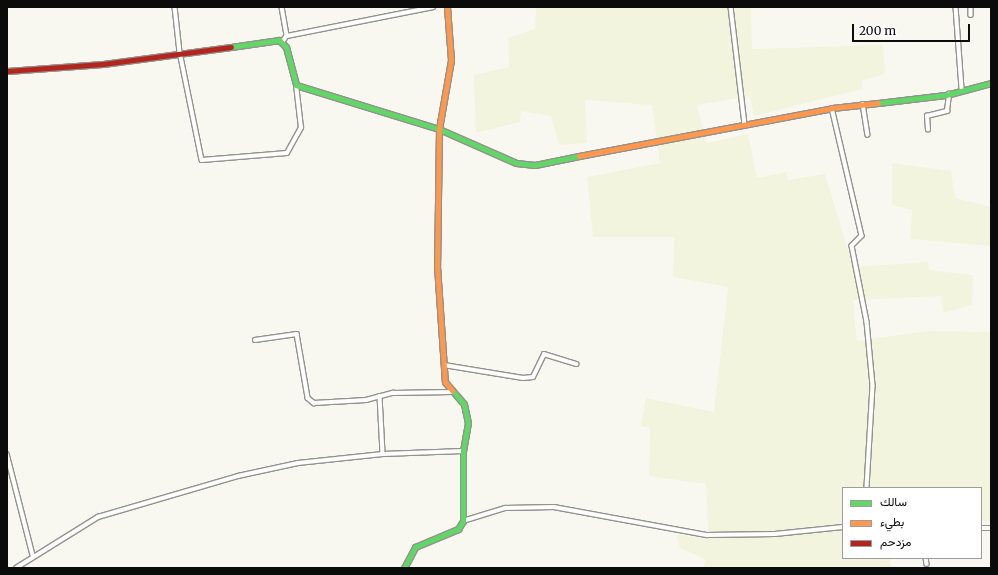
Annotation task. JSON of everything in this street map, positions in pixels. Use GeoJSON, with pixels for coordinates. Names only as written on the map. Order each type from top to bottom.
{"type":"FeatureCollection","features":[{"type":"Feature","properties":{"kind":"street"},"geometry":{"type":"LineString","coordinates":[[175,7],[180,52],[204,160],[287,153],[300,128],[296,85],[283,42]]}},
{"type":"Feature","properties":{"kind":"street"},"geometry":{"type":"LineString","coordinates":[[282,7],[288,36]]}},
{"type":"Feature","properties":{"kind":"street"},"geometry":{"type":"LineString","coordinates":[[283,42],[288,36],[433,7]]}},
{"type":"Feature","properties":{"kind":"street"},"geometry":{"type":"LineString","coordinates":[[404,568],[415,547],[458,529],[463,521],[463,451],[467,414],[464,404],[452,392],[445,382],[437,266],[439,129],[451,60],[447,7]]}},
{"type":"Feature","properties":{"kind":"street"},"geometry":{"type":"LineString","coordinates":[[731,7],[746,126]]}},
{"type":"Feature","properties":{"kind":"street"},"geometry":{"type":"LineString","coordinates":[[956,7],[962,88]]}},
{"type":"Feature","properties":{"kind":"street"},"geometry":{"type":"LineString","coordinates":[[971,7],[972,15]]}},
{"type":"Feature","properties":{"kind":"street"},"geometry":{"type":"LineString","coordinates":[[7,71],[103,64],[180,52],[276,40],[283,42]]}},
{"type":"Feature","properties":{"kind":"street"},"geometry":{"type":"LineString","coordinates":[[296,85],[439,129],[516,163],[535,165],[746,126],[832,108],[949,94],[962,88],[991,83]]}},
{"type":"Feature","properties":{"kind":"street"},"geometry":{"type":"LineString","coordinates":[[928,130],[927,116],[946,111],[949,94]]}},
{"type":"Feature","properties":{"kind":"street"},"geometry":{"type":"LineString","coordinates":[[864,104],[868,135]]}},
{"type":"Feature","properties":{"kind":"street"},"geometry":{"type":"LineString","coordinates":[[832,108],[862,236],[852,246],[867,322],[873,386],[867,487]]}},
{"type":"Feature","properties":{"kind":"street"},"geometry":{"type":"LineString","coordinates":[[255,340],[297,334],[312,402],[452,392]]}},
{"type":"Feature","properties":{"kind":"street"},"geometry":{"type":"LineString","coordinates":[[444,365],[523,378],[533,377],[544,354],[576,364]]}},
{"type":"Feature","properties":{"kind":"street"},"geometry":{"type":"LineString","coordinates":[[380,396],[383,454]]}},
{"type":"Feature","properties":{"kind":"street"},"geometry":{"type":"LineString","coordinates":[[16,568],[33,555],[86,523],[121,510],[275,467],[383,454],[463,451]]}},
{"type":"Feature","properties":{"kind":"street"},"geometry":{"type":"LineString","coordinates":[[7,454],[33,555]]}},
{"type":"Feature","properties":{"kind":"street"},"geometry":{"type":"LineString","coordinates":[[463,521],[505,508],[554,507],[707,535],[775,534],[842,527]]}},
{"type":"Feature","properties":{"kind":"street"},"geometry":{"type":"LineString","coordinates":[[926,559],[926,564]]}},
{"type":"Feature","properties":{"kind":"green space"},"geometry":{"type":"Polygon","coordinates":[[[536,7],[751,7],[752,49],[883,45],[885,74],[862,81],[862,89],[754,116],[750,96],[697,105],[706,143],[748,134],[757,178],[787,172],[788,180],[825,174],[853,267],[928,262],[929,270],[973,275],[972,305],[943,313],[941,296],[853,300],[857,341],[928,331],[991,332],[991,521],[982,521],[982,487],[842,487],[842,559],[890,559],[892,568],[704,568],[705,559],[680,548],[676,534],[709,540],[706,484],[649,476],[650,428],[641,426],[646,398],[714,412],[728,287],[673,277],[674,237],[593,237],[587,177],[660,163],[652,105],[585,100],[587,143],[559,145],[551,116],[521,111],[520,122],[476,133],[474,75],[509,67],[508,38],[535,29],[536,7]]]}},
{"type":"Feature","properties":{"kind":"green space"},"geometry":{"type":"Polygon","coordinates":[[[892,163],[951,171],[955,198],[991,207],[991,246],[910,239],[912,210],[892,205],[892,163]]]}},
{"type":"Feature","properties":{"kind":"traffic: fast"},"geometry":{"type":"LineString","coordinates":[[231,47],[279,40],[286,47],[296,85],[439,129],[516,163],[535,165],[579,156]]}},
{"type":"Feature","properties":{"kind":"traffic: fast"},"geometry":{"type":"LineString","coordinates":[[878,103],[946,95],[991,83]]}},
{"type":"Feature","properties":{"kind":"traffic: fast"},"geometry":{"type":"LineString","coordinates":[[404,568],[415,547],[458,529],[463,521],[463,451],[468,423],[464,404],[452,390]]}},
{"type":"Feature","properties":{"kind":"traffic: slow"},"geometry":{"type":"LineString","coordinates":[[447,7],[451,60],[439,129],[437,266],[445,382],[452,390]]}},
{"type":"Feature","properties":{"kind":"traffic: slow"},"geometry":{"type":"LineString","coordinates":[[579,156],[832,108],[878,103]]}},
{"type":"Feature","properties":{"kind":"traffic: jam"},"geometry":{"type":"LineString","coordinates":[[7,71],[103,64],[231,47]]}}]}
